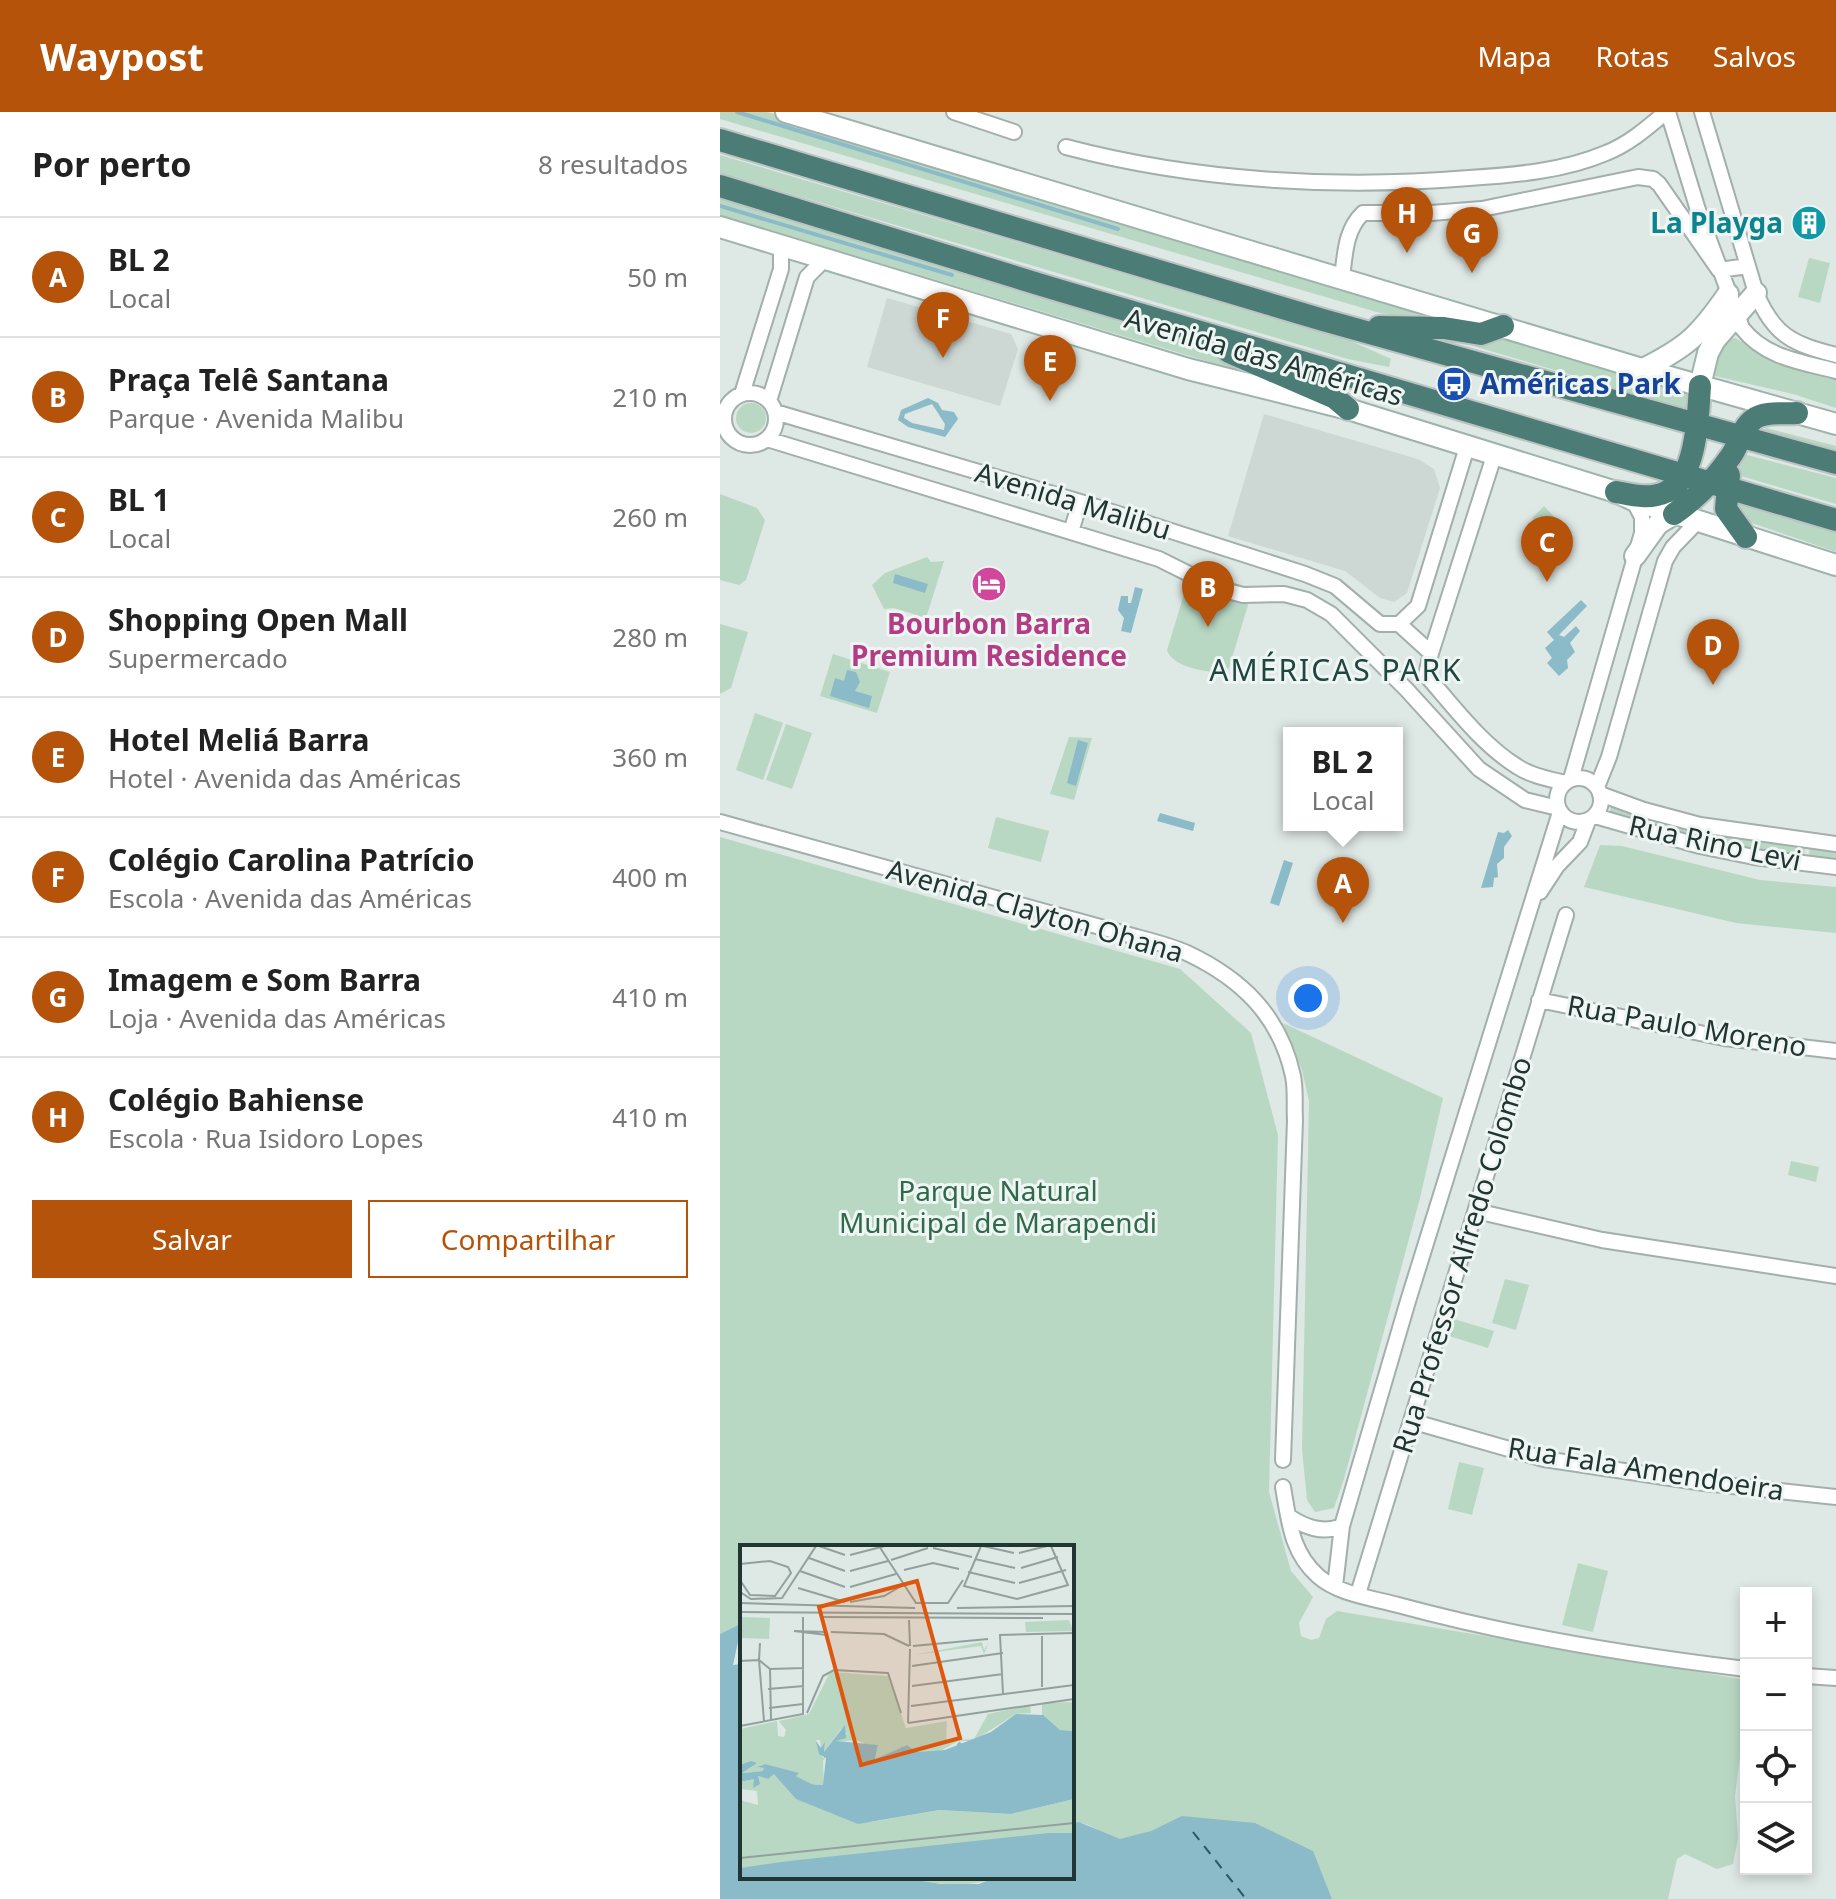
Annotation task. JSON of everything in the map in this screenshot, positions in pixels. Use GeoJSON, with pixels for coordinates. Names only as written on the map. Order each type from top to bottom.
{"type":"FeatureCollection","features":[{"type":"Feature","properties":{"kind":"highway","name":"Avenida das Américas"},"geometry":{"type":"LineString","coordinates":[[720,140],[1323,320],[1698,426],[1737,446],[1836,463]]}},
{"type":"Feature","properties":{"kind":"highway","name":"Avenida das Américas"},"geometry":{"type":"LineString","coordinates":[[720,186],[1836,520]]}},
{"type":"Feature","properties":{"kind":"highway"},"geometry":{"type":"LineString","coordinates":[[1323,320],[1354,321],[1382,328],[1444,328],[1474,334],[1491,332],[1503,326]]}},
{"type":"Feature","properties":{"kind":"highway"},"geometry":{"type":"LineString","coordinates":[[1183,327],[1209,343],[1335,398],[1348,409]]}},
{"type":"Feature","properties":{"kind":"highway"},"geometry":{"type":"LineString","coordinates":[[1624,496],[1665,493],[1684,474],[1698,426],[1700,386]]}},
{"type":"Feature","properties":{"kind":"highway"},"geometry":{"type":"LineString","coordinates":[[1674,514],[1719,485],[1748,425],[1756,417],[1797,413]]}},
{"type":"Feature","properties":{"kind":"highway"},"geometry":{"type":"LineString","coordinates":[[1719,485],[1726,509],[1746,537]]}},
{"type":"Feature","properties":{"kind":"main road"},"geometry":{"type":"LineString","coordinates":[[786,112],[1836,424]]}},
{"type":"Feature","properties":{"kind":"main road","name":"Avenida das Américas"},"geometry":{"type":"LineString","coordinates":[[720,227],[1188,369],[1348,409],[1836,565]]}},
{"type":"Feature","properties":{"kind":"main road"},"geometry":{"type":"LineString","coordinates":[[1700,386],[1708,353],[1715,340],[1739,322],[1756,293]]}},
{"type":"Feature","properties":{"kind":"main road"},"geometry":{"type":"LineString","coordinates":[[1643,369],[1678,351],[1691,340],[1728,294]]}},
{"type":"Feature","properties":{"kind":"main road"},"geometry":{"type":"LineString","coordinates":[[1635,556],[1658,524],[1674,514]]}},
{"type":"Feature","properties":{"kind":"street"},"geometry":{"type":"LineString","coordinates":[[954,112],[1014,132]]}},
{"type":"Feature","properties":{"kind":"street"},"geometry":{"type":"LineString","coordinates":[[1066,147],[1109,159],[1157,167],[1280,179],[1443,180],[1539,171],[1585,160],[1624,145],[1667,112],[1739,322],[1751,339],[1771,353],[1836,371]]}},
{"type":"Feature","properties":{"kind":"street"},"geometry":{"type":"LineString","coordinates":[[1702,112],[1756,293],[1767,316],[1783,335],[1803,346],[1836,355]]}},
{"type":"Feature","properties":{"kind":"street"},"geometry":{"type":"LineString","coordinates":[[1342,278],[1346,245],[1353,222],[1363,213],[1482,209],[1608,185],[1631,177],[1647,177],[1659,184],[1719,270]]}},
{"type":"Feature","properties":{"kind":"street"},"geometry":{"type":"LineString","coordinates":[[781,246],[781,269],[722,423],[729,435],[743,444],[754,445],[767,439],[774,429],[772,407],[807,277],[825,259]]}},
{"type":"Feature","properties":{"kind":"street"},"geometry":{"type":"LineString","coordinates":[[1719,270],[1748,266]]}},
{"type":"Feature","properties":{"kind":"street"},"geometry":{"type":"LineString","coordinates":[[731,398],[757,394],[772,407]]}},
{"type":"Feature","properties":{"kind":"street","name":"Avenida Malibu"},"geometry":{"type":"LineString","coordinates":[[772,407],[1258,558],[1335,586],[1380,624]]}},
{"type":"Feature","properties":{"kind":"street","name":"Avenida Malibu"},"geometry":{"type":"LineString","coordinates":[[767,439],[1159,559],[1217,588],[1243,595],[1284,594],[1307,600],[1331,614],[1407,690],[1479,769],[1525,800],[1559,810]]}},
{"type":"Feature","properties":{"kind":"street"},"geometry":{"type":"LineString","coordinates":[[1399,624],[1418,606],[1467,447]]}},
{"type":"Feature","properties":{"kind":"street"},"geometry":{"type":"LineString","coordinates":[[1407,690],[1426,675],[1494,456]]}},
{"type":"Feature","properties":{"kind":"street"},"geometry":{"type":"LineString","coordinates":[[925,485],[937,459]]}},
{"type":"Feature","properties":{"kind":"street"},"geometry":{"type":"LineString","coordinates":[[1039,521],[1046,508],[1046,492]]}},
{"type":"Feature","properties":{"kind":"street"},"geometry":{"type":"LineString","coordinates":[[1624,496],[1643,523],[1568,781],[1558,792],[1559,810],[1572,822],[1592,818],[1601,806],[1599,790],[1665,561],[1673,547],[1698,521]]}},
{"type":"Feature","properties":{"kind":"street"},"geometry":{"type":"LineString","coordinates":[[1071,532],[1077,512],[1087,504]]}},
{"type":"Feature","properties":{"kind":"street"},"geometry":{"type":"LineString","coordinates":[[1362,645],[1380,624],[1399,624],[1431,653]]}},
{"type":"Feature","properties":{"kind":"street"},"geometry":{"type":"LineString","coordinates":[[1426,675],[1471,726],[1518,767],[1536,776],[1568,781],[1586,779],[1599,790]]}},
{"type":"Feature","properties":{"kind":"street","name":"Rua Rino Levi"},"geometry":{"type":"LineString","coordinates":[[1599,790],[1644,810],[1700,825],[1836,844]]}},
{"type":"Feature","properties":{"kind":"street","name":"Rua Professor Alfredo Colombo"},"geometry":{"type":"LineString","coordinates":[[1335,1586],[1342,1526],[1559,810]]}},
{"type":"Feature","properties":{"kind":"street","name":"Rua Rino Levi"},"geometry":{"type":"LineString","coordinates":[[1592,818],[1754,857],[1836,867]]}},
{"type":"Feature","properties":{"kind":"street","name":"Rua Professor Alfredo Colombo"},"geometry":{"type":"LineString","coordinates":[[1528,909],[1557,866],[1580,842],[1592,818]]}},
{"type":"Feature","properties":{"kind":"street","name":"Avenida Clayton Ohana"},"geometry":{"type":"LineString","coordinates":[[720,822],[1187,953],[1234,981],[1266,1010],[1281,1037],[1293,1078],[1295,1120],[1283,1460]]}},
{"type":"Feature","properties":{"kind":"street","name":"Rua Professor Alfredo Colombo"},"geometry":{"type":"LineString","coordinates":[[1358,1594],[1566,915]]}},
{"type":"Feature","properties":{"kind":"street","name":"Rua Paulo Moreno"},"geometry":{"type":"LineString","coordinates":[[1539,1000],[1724,1038],[1836,1051]]}},
{"type":"Feature","properties":{"kind":"street"},"geometry":{"type":"LineString","coordinates":[[1476,1211],[1602,1240],[1836,1276]]}},
{"type":"Feature","properties":{"kind":"street","name":"Rua Fala Amendoeira"},"geometry":{"type":"LineString","coordinates":[[1411,1421],[1544,1459],[1704,1483],[1836,1497]]}},
{"type":"Feature","properties":{"kind":"street"},"geometry":{"type":"LineString","coordinates":[[1283,1487],[1297,1551],[1316,1574],[1335,1586],[1463,1623],[1551,1641],[1627,1655],[1740,1668]]}},
{"type":"Feature","properties":{"kind":"street"},"geometry":{"type":"LineString","coordinates":[[1288,1516],[1312,1528],[1324,1530],[1342,1526]]}},
{"type":"Feature","properties":{"kind":"street"},"geometry":{"type":"LineString","coordinates":[[1812,1676],[1836,1678]]}},
{"type":"Feature","properties":{"kind":"shaded area"},"geometry":{"type":"Polygon","coordinates":[[[887,298],[1011,334],[1018,349],[1000,406],[867,367],[887,298]]]}},
{"type":"Feature","properties":{"kind":"shaded area"},"geometry":{"type":"Polygon","coordinates":[[[1264,414],[1418,459],[1434,469],[1440,488],[1407,593],[1394,602],[1380,598],[1345,571],[1228,536],[1264,414]]]}},
{"type":"Feature","properties":{"kind":"green space"},"geometry":{"type":"Polygon","coordinates":[[[720,112],[767,112],[1441,313],[1380,313],[720,119],[720,112]]]}},
{"type":"Feature","properties":{"kind":"green space"},"geometry":{"type":"Polygon","coordinates":[[[720,155],[1351,341],[1391,359],[1389,367],[1348,359],[720,173],[720,155]]]}},
{"type":"Feature","properties":{"kind":"green space"},"geometry":{"type":"Polygon","coordinates":[[[720,195],[1208,348],[1253,375],[720,215],[720,195]]]}},
{"type":"Feature","properties":{"kind":"green space"},"geometry":{"type":"Polygon","coordinates":[[[1809,258],[1830,263],[1820,303],[1798,297],[1809,258]]]}},
{"type":"Feature","properties":{"kind":"green space"},"geometry":{"type":"Polygon","coordinates":[[[1454,324],[1687,392],[1690,410],[1409,327],[1454,324]]]}},
{"type":"Feature","properties":{"kind":"green space"},"geometry":{"type":"Polygon","coordinates":[[[1735,338],[1777,361],[1836,380],[1836,408],[1793,394],[1715,376],[1711,365],[1722,342],[1735,338]]]}},
{"type":"Feature","properties":{"kind":"green space"},"geometry":{"type":"Polygon","coordinates":[[[751,403],[762,407],[766,418],[762,429],[751,433],[740,429],[736,418],[740,407],[751,403]]]}},
{"type":"Feature","properties":{"kind":"green space"},"geometry":{"type":"Polygon","coordinates":[[[1766,428],[1836,446],[1836,457],[1756,433],[1766,428]]]}},
{"type":"Feature","properties":{"kind":"green space"},"geometry":{"type":"Polygon","coordinates":[[[1743,454],[1836,478],[1836,504],[1737,475],[1743,454]]]}},
{"type":"Feature","properties":{"kind":"green space"},"geometry":{"type":"Polygon","coordinates":[[[720,494],[757,508],[765,520],[746,580],[739,585],[720,580],[720,494]]]}},
{"type":"Feature","properties":{"kind":"green space"},"geometry":{"type":"Polygon","coordinates":[[[1735,497],[1836,524],[1836,552],[1743,520],[1737,516],[1735,497]]]}},
{"type":"Feature","properties":{"kind":"green space"},"geometry":{"type":"Polygon","coordinates":[[[1544,506],[1562,525],[1550,537],[1532,518],[1544,506]]]}},
{"type":"Feature","properties":{"kind":"green space"},"geometry":{"type":"Polygon","coordinates":[[[927,557],[931,562],[944,561],[926,618],[894,608],[884,609],[872,585],[885,573],[927,557]]]}},
{"type":"Feature","properties":{"kind":"green space"},"geometry":{"type":"Polygon","coordinates":[[[1191,585],[1221,599],[1247,601],[1229,668],[1220,674],[1182,664],[1167,650],[1186,588],[1191,585]]]}},
{"type":"Feature","properties":{"kind":"green space"},"geometry":{"type":"Polygon","coordinates":[[[720,624],[748,632],[731,688],[720,694],[720,624]]]}},
{"type":"Feature","properties":{"kind":"green space"},"geometry":{"type":"Polygon","coordinates":[[[833,654],[890,672],[877,713],[820,696],[833,654]]]}},
{"type":"Feature","properties":{"kind":"green space"},"geometry":{"type":"Polygon","coordinates":[[[755,713],[783,723],[763,780],[736,770],[755,713]]]}},
{"type":"Feature","properties":{"kind":"green space"},"geometry":{"type":"Polygon","coordinates":[[[786,724],[812,733],[792,789],[766,780],[786,724]]]}},
{"type":"Feature","properties":{"kind":"green space"},"geometry":{"type":"Polygon","coordinates":[[[1069,737],[1092,738],[1074,800],[1050,794],[1069,737]]]}},
{"type":"Feature","properties":{"kind":"green space"},"geometry":{"type":"Polygon","coordinates":[[[1613,805],[1699,827],[1696,841],[1608,813],[1613,805]]]}},
{"type":"Feature","properties":{"kind":"green space"},"geometry":{"type":"Polygon","coordinates":[[[996,817],[1049,831],[1041,862],[988,848],[996,817]]]}},
{"type":"Feature","properties":{"kind":"green space"},"geometry":{"type":"Polygon","coordinates":[[[1703,828],[1805,846],[1804,860],[1701,842],[1703,828]]]}},
{"type":"Feature","properties":{"kind":"green space","name":"Parque Natural Municipal de Marapendi"},"geometry":{"type":"Polygon","coordinates":[[[720,837],[1180,969],[1251,1033],[1278,1135],[1269,1492],[1291,1571],[1313,1597],[1299,1623],[1301,1636],[1311,1640],[1319,1638],[1326,1619],[1337,1611],[1740,1679],[1740,1757],[1735,1796],[1738,1838],[1733,1864],[1717,1869],[1685,1854],[1677,1859],[1668,1899],[1332,1899],[1323,1877],[1178,1819],[1143,1834],[1121,1839],[1085,1824],[1074,1823],[1074,1545],[740,1545],[740,1624],[720,1634],[720,837]]]}},
{"type":"Feature","properties":{"kind":"green space"},"geometry":{"type":"Polygon","coordinates":[[[1600,845],[1622,846],[1760,880],[1836,887],[1836,933],[1736,923],[1584,887],[1600,845]]]}},
{"type":"Feature","properties":{"kind":"green space"},"geometry":{"type":"Polygon","coordinates":[[[1810,847],[1836,849],[1836,864],[1808,861],[1810,847]]]}},
{"type":"Feature","properties":{"kind":"green space"},"geometry":{"type":"Polygon","coordinates":[[[1283,1023],[1443,1098],[1420,1198],[1344,1479],[1334,1508],[1315,1512],[1307,1500],[1302,1449],[1309,1101],[1302,1070],[1283,1023]]]}},
{"type":"Feature","properties":{"kind":"green space"},"geometry":{"type":"Polygon","coordinates":[[[1791,1161],[1819,1167],[1816,1182],[1788,1175],[1791,1161]]]}},
{"type":"Feature","properties":{"kind":"green space"},"geometry":{"type":"Polygon","coordinates":[[[1505,1279],[1529,1285],[1516,1330],[1492,1323],[1505,1279]]]}},
{"type":"Feature","properties":{"kind":"green space"},"geometry":{"type":"Polygon","coordinates":[[[1454,1319],[1494,1331],[1488,1348],[1449,1336],[1454,1319]]]}},
{"type":"Feature","properties":{"kind":"green space"},"geometry":{"type":"Polygon","coordinates":[[[1459,1462],[1484,1468],[1472,1515],[1448,1509],[1459,1462]]]}},
{"type":"Feature","properties":{"kind":"green space"},"geometry":{"type":"Polygon","coordinates":[[[1578,1563],[1608,1571],[1593,1632],[1562,1625],[1578,1563]]]}},
{"type":"Feature","properties":{"kind":"green space"},"geometry":{"type":"Polygon","coordinates":[[[910,1879],[990,1879],[972,1884],[910,1879]]]}},
{"type":"Feature","properties":{"kind":"water"},"geometry":{"type":"Polygon","coordinates":[[[928,398],[938,403],[942,410],[954,412],[958,419],[945,437],[908,427],[898,420],[901,410],[928,398]],[[932,404],[905,414],[904,418],[912,423],[944,430],[945,424],[932,404]]]}},
{"type":"Feature","properties":{"kind":"water"},"geometry":{"type":"Polygon","coordinates":[[[895,574],[928,584],[925,593],[893,583],[895,574]]]}},
{"type":"Feature","properties":{"kind":"water"},"geometry":{"type":"Polygon","coordinates":[[[1135,587],[1143,589],[1131,633],[1121,631],[1124,618],[1118,610],[1121,596],[1128,596],[1128,603],[1131,603],[1135,587]]]}},
{"type":"Feature","properties":{"kind":"water"},"geometry":{"type":"Polygon","coordinates":[[[1581,600],[1587,606],[1559,635],[1564,637],[1576,626],[1580,631],[1570,643],[1575,652],[1567,660],[1568,668],[1559,676],[1547,663],[1552,658],[1545,648],[1554,640],[1547,632],[1581,600]]]}},
{"type":"Feature","properties":{"kind":"water"},"geometry":{"type":"Polygon","coordinates":[[[847,670],[856,672],[860,682],[855,691],[872,696],[869,708],[830,696],[835,678],[844,681],[847,670]]]}},
{"type":"Feature","properties":{"kind":"water"},"geometry":{"type":"Polygon","coordinates":[[[1078,740],[1088,743],[1076,786],[1067,783],[1078,740]]]}},
{"type":"Feature","properties":{"kind":"water"},"geometry":{"type":"Polygon","coordinates":[[[1160,813],[1195,823],[1193,831],[1157,821],[1160,813]]]}},
{"type":"Feature","properties":{"kind":"water"},"geometry":{"type":"Polygon","coordinates":[[[1508,830],[1512,836],[1504,847],[1504,858],[1497,864],[1498,877],[1494,878],[1493,887],[1481,888],[1498,832],[1508,830]]]}},
{"type":"Feature","properties":{"kind":"water"},"geometry":{"type":"Polygon","coordinates":[[[1284,860],[1293,863],[1279,906],[1270,903],[1284,860]]]}},
{"type":"Feature","properties":{"kind":"water"},"geometry":{"type":"Polygon","coordinates":[[[740,1624],[733,1665],[740,1664],[740,1879],[910,1879],[941,1884],[979,1884],[991,1879],[1074,1879],[1074,1823],[1120,1839],[1151,1831],[1182,1816],[1255,1823],[1313,1851],[1332,1899],[720,1899],[720,1634],[740,1624]]]}},
{"type":"Feature","properties":{"kind":"waterway"},"geometry":{"type":"LineString","coordinates":[[737,112],[1118,229]]}},
{"type":"Feature","properties":{"kind":"waterway"},"geometry":{"type":"LineString","coordinates":[[720,206],[952,275]]}},
{"type":"Feature","properties":{"kind":"ferry route"},"geometry":{"type":"LineString","coordinates":[[1193,1832],[1246,1899]]}},
{"type":"Feature","properties":{"kind":"place","name":"La Playga"},"geometry":{"type":"Point","coordinates":[1809,223]}},
{"type":"Feature","properties":{"kind":"place","name":"Colégio Bahiense"},"geometry":{"type":"Point","coordinates":[1407,253]}},
{"type":"Feature","properties":{"kind":"place","name":"Imagem e Som Barra"},"geometry":{"type":"Point","coordinates":[1472,273]}},
{"type":"Feature","properties":{"kind":"place","name":"Colégio Carolina Patrício"},"geometry":{"type":"Point","coordinates":[943,358]}},
{"type":"Feature","properties":{"kind":"place","name":"Américas Park"},"geometry":{"type":"Point","coordinates":[1454,384]}},
{"type":"Feature","properties":{"kind":"place","name":"Hotel Meliá Barra"},"geometry":{"type":"Point","coordinates":[1050,401]}},
{"type":"Feature","properties":{"kind":"place","name":"BL 1"},"geometry":{"type":"Point","coordinates":[1547,582]}},
{"type":"Feature","properties":{"kind":"place","name":"Bourbon Barra Premium Residence"},"geometry":{"type":"Point","coordinates":[989,584]}},
{"type":"Feature","properties":{"kind":"place","name":"Praça Telê Santana"},"geometry":{"type":"Point","coordinates":[1208,627]}},
{"type":"Feature","properties":{"kind":"place","name":"Shopping Open Mall"},"geometry":{"type":"Point","coordinates":[1713,685]}},
{"type":"Feature","properties":{"kind":"place","name":"BL 2"},"geometry":{"type":"Point","coordinates":[1343,923]}},
{"type":"Feature","properties":{"kind":"district","name":"AMÉRICAS PARK"},"geometry":{"type":"Point","coordinates":[1336,671]}}]}
